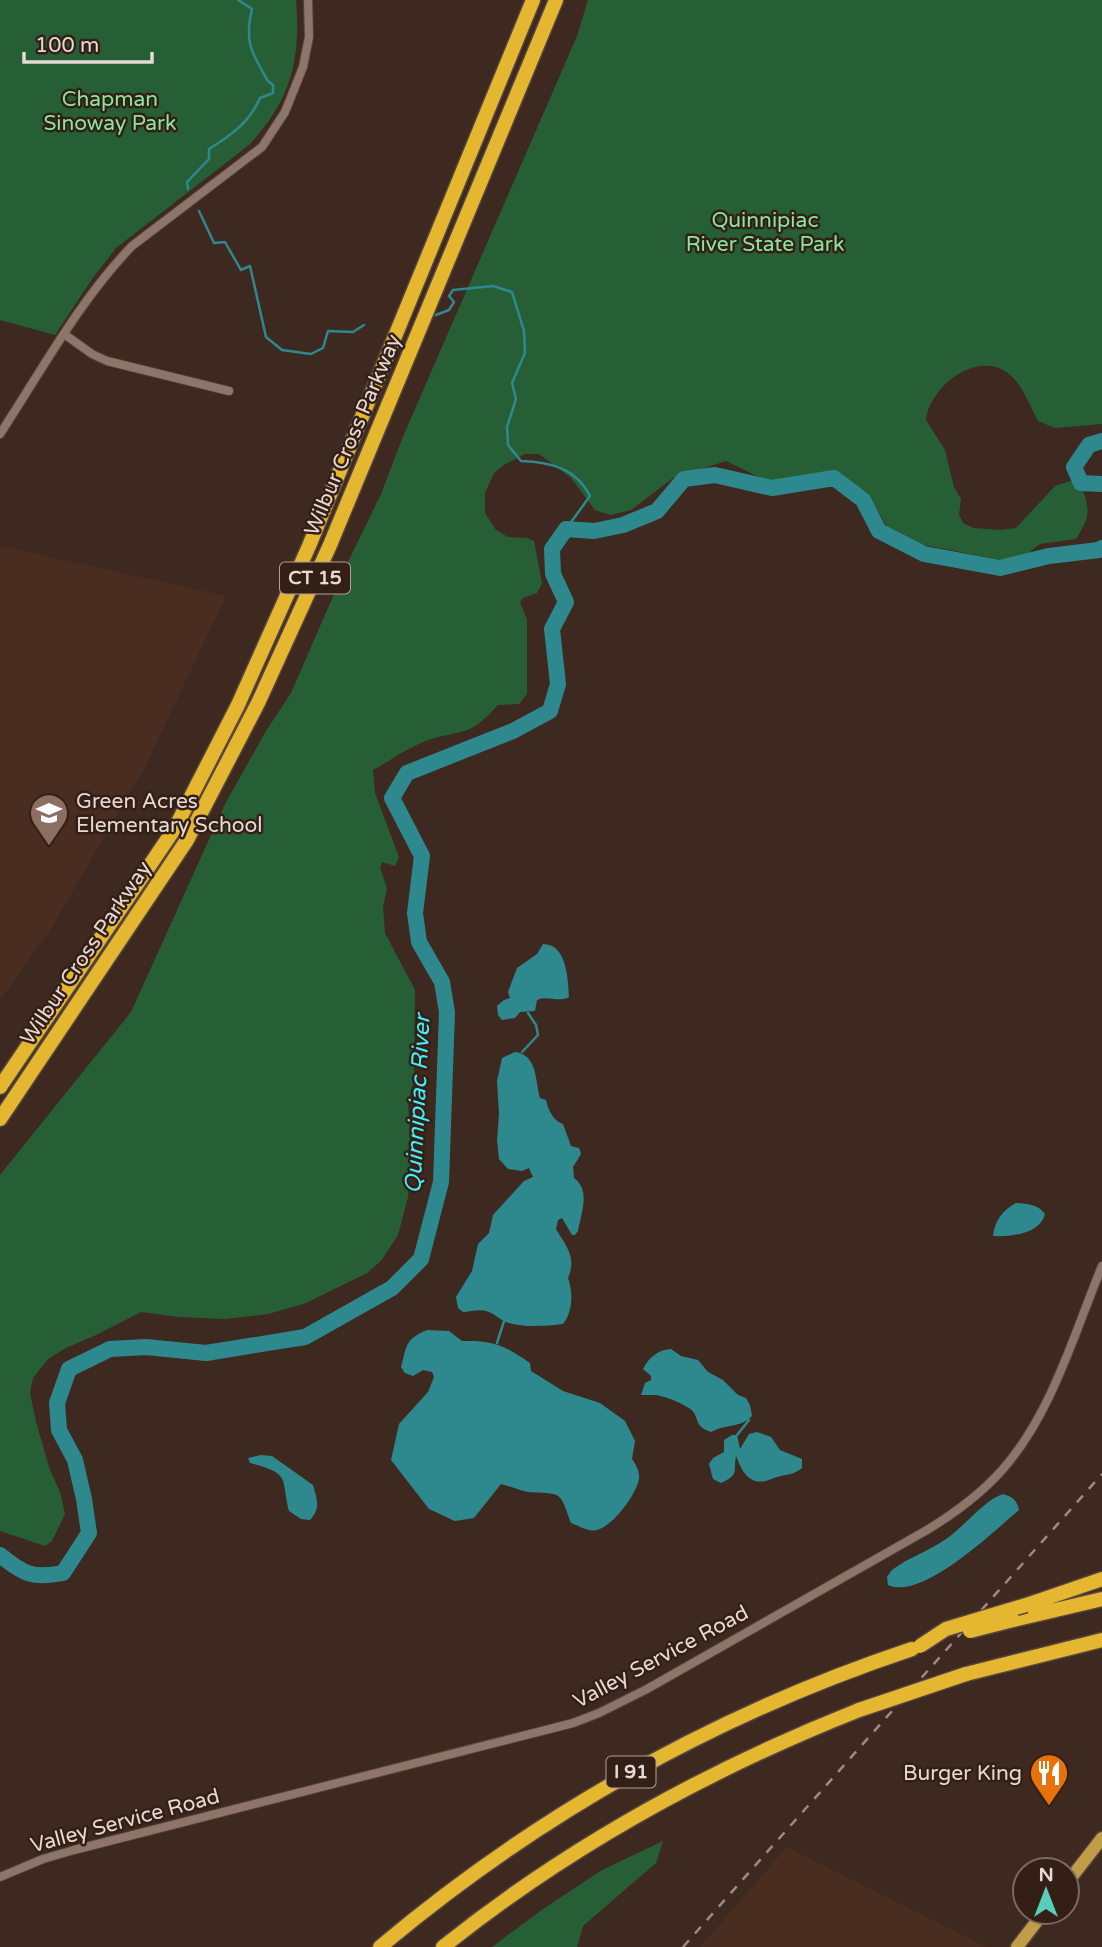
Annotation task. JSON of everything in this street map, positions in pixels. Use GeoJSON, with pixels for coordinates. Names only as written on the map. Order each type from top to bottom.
{"type":"FeatureCollection","features":[{"type":"Feature","properties":{"kind":"highway","name":"Wilbur Cross Parkway"},"geometry":{"type":"LineString","coordinates":[[0,1087],[174,828],[238,705],[309,546],[533,0]]}},
{"type":"Feature","properties":{"kind":"highway","name":"Wilbur Cross Parkway"},"geometry":{"type":"LineString","coordinates":[[0,1119],[187,840],[258,703],[330,545],[556,0]]}},
{"type":"Feature","properties":{"kind":"highway"},"geometry":{"type":"LineString","coordinates":[[916,1648],[951,1627],[1102,1579]]}},
{"type":"Feature","properties":{"kind":"highway","name":"I 91"},"geometry":{"type":"LineString","coordinates":[[380,1947],[445,1894],[513,1845],[645,1765],[716,1728],[784,1698],[916,1648],[1013,1620],[1102,1600]]}},
{"type":"Feature","properties":{"kind":"highway","name":"I 91"},"geometry":{"type":"LineString","coordinates":[[443,1947],[539,1876],[636,1815],[745,1758],[859,1710],[966,1674],[1102,1640]]}},
{"type":"Feature","properties":{"kind":"main road"},"geometry":{"type":"LineString","coordinates":[[1081,1865],[1102,1838]]}},
{"type":"Feature","properties":{"kind":"main road"},"geometry":{"type":"LineString","coordinates":[[1017,1947],[1033,1926]]}},
{"type":"Feature","properties":{"kind":"street"},"geometry":{"type":"LineString","coordinates":[[0,434],[96,288],[132,246],[262,147],[285,112],[303,67],[309,37],[308,0]]}},
{"type":"Feature","properties":{"kind":"street"},"geometry":{"type":"LineString","coordinates":[[64,334],[107,361],[229,391]]}},
{"type":"Feature","properties":{"kind":"street","name":"Valley Service Road"},"geometry":{"type":"LineString","coordinates":[[0,1877],[37,1861],[74,1850],[573,1723],[647,1689],[927,1530],[985,1487],[1013,1457],[1036,1421],[1102,1266]]}},
{"type":"Feature","properties":{"kind":"shaded area","name":"Green Acres Elementary School"},"geometry":{"type":"Polygon","coordinates":[[[0,546],[226,596],[145,767],[52,927],[2,998],[0,998],[0,546]]]}},
{"type":"Feature","properties":{"kind":"shaded area"},"geometry":{"type":"Polygon","coordinates":[[[787,1847],[987,1947],[700,1947],[787,1847]]]}},
{"type":"Feature","properties":{"kind":"green space","name":"Chapman Sinoway Park"},"geometry":{"type":"Polygon","coordinates":[[[0,0],[296,0],[297,42],[294,60],[284,95],[275,112],[249,145],[116,248],[55,335],[0,320],[0,0]]]}},
{"type":"Feature","properties":{"kind":"green space","name":"Quinnipiac River State Park"},"geometry":{"type":"Polygon","coordinates":[[[588,0],[1102,0],[1102,424],[1055,428],[1038,421],[1014,378],[1001,369],[989,366],[964,371],[953,378],[934,397],[926,420],[945,450],[954,487],[961,499],[959,515],[963,523],[973,528],[1016,528],[1055,486],[1071,481],[1081,485],[1087,518],[1076,539],[1040,544],[1016,563],[919,544],[903,544],[891,533],[871,499],[836,479],[810,479],[789,485],[767,481],[726,461],[673,478],[631,510],[610,515],[595,510],[571,478],[539,454],[525,454],[494,473],[485,493],[485,513],[496,530],[508,537],[534,541],[542,583],[537,593],[523,598],[520,602],[527,620],[527,694],[519,704],[498,705],[472,728],[419,744],[373,770],[375,793],[399,857],[395,866],[382,862],[380,867],[387,889],[383,907],[385,933],[415,990],[414,1080],[408,1103],[411,1156],[408,1197],[398,1235],[381,1261],[367,1273],[306,1303],[268,1314],[225,1319],[141,1312],[48,1359],[33,1378],[30,1393],[36,1422],[65,1514],[52,1541],[45,1546],[0,1531],[0,1175],[131,1012],[226,802],[291,693],[381,494],[402,439],[577,36],[588,0]]]}},
{"type":"Feature","properties":{"kind":"green space"},"geometry":{"type":"Polygon","coordinates":[[[663,1841],[656,1863],[583,1926],[577,1947],[492,1947],[602,1870],[663,1841]]]}},
{"type":"Feature","properties":{"kind":"water"},"geometry":{"type":"Polygon","coordinates":[[[543,944],[551,946],[562,956],[567,972],[569,997],[537,1000],[535,1011],[520,1012],[515,1018],[502,1020],[497,1006],[510,998],[508,992],[517,968],[537,954],[543,944]]]}},
{"type":"Feature","properties":{"kind":"water"},"geometry":{"type":"Polygon","coordinates":[[[515,1052],[522,1054],[532,1063],[540,1098],[546,1100],[554,1117],[563,1124],[571,1146],[579,1148],[581,1154],[573,1167],[574,1178],[584,1196],[578,1231],[572,1235],[562,1218],[558,1220],[556,1229],[571,1258],[568,1278],[571,1289],[570,1308],[563,1324],[519,1325],[506,1322],[486,1311],[463,1312],[458,1308],[456,1297],[472,1271],[478,1244],[489,1233],[493,1215],[524,1181],[533,1177],[529,1168],[522,1171],[508,1169],[499,1159],[497,1081],[502,1058],[515,1052]]]}},
{"type":"Feature","properties":{"kind":"water"},"geometry":{"type":"Polygon","coordinates":[[[1016,1203],[1039,1208],[1045,1214],[1042,1221],[1024,1233],[993,1236],[1000,1217],[1016,1203]]]}},
{"type":"Feature","properties":{"kind":"water"},"geometry":{"type":"Polygon","coordinates":[[[427,1330],[449,1331],[462,1341],[482,1341],[505,1348],[530,1363],[531,1371],[563,1391],[600,1403],[625,1421],[635,1441],[632,1459],[639,1479],[623,1509],[610,1523],[597,1530],[587,1529],[571,1523],[564,1504],[557,1496],[528,1492],[501,1484],[474,1518],[455,1521],[429,1509],[391,1460],[399,1424],[428,1392],[434,1377],[432,1372],[423,1370],[413,1376],[405,1373],[401,1367],[410,1341],[427,1330]]]}},
{"type":"Feature","properties":{"kind":"water"},"geometry":{"type":"Polygon","coordinates":[[[671,1349],[681,1356],[698,1360],[708,1372],[746,1398],[752,1416],[743,1422],[711,1432],[701,1427],[693,1411],[686,1406],[661,1396],[641,1395],[645,1383],[651,1380],[651,1376],[643,1369],[645,1365],[658,1353],[671,1349]]]}},
{"type":"Feature","properties":{"kind":"water"},"geometry":{"type":"Polygon","coordinates":[[[757,1432],[771,1437],[780,1450],[802,1459],[802,1468],[759,1482],[749,1478],[736,1456],[731,1477],[721,1483],[713,1479],[709,1464],[713,1458],[724,1452],[724,1440],[737,1435],[740,1449],[749,1434],[757,1432]]]}},
{"type":"Feature","properties":{"kind":"water"},"geometry":{"type":"Polygon","coordinates":[[[272,1456],[313,1485],[317,1507],[310,1520],[301,1519],[289,1511],[284,1484],[278,1474],[250,1463],[248,1458],[272,1456]]]}},
{"type":"Feature","properties":{"kind":"water"},"geometry":{"type":"Polygon","coordinates":[[[1003,1494],[1014,1499],[1019,1510],[976,1547],[938,1574],[919,1583],[902,1587],[888,1585],[887,1577],[892,1570],[946,1539],[988,1502],[1003,1494]]]}},
{"type":"Feature","properties":{"kind":"waterway"},"geometry":{"type":"LineString","coordinates":[[188,189],[187,182],[209,159],[209,149],[245,121],[260,98],[273,93],[273,85],[268,81],[251,47],[249,31],[252,9],[238,0]]}},
{"type":"Feature","properties":{"kind":"waterway"},"geometry":{"type":"LineString","coordinates":[[199,211],[214,243],[225,242],[241,270],[250,266],[266,337],[282,350],[311,354],[323,348],[328,331],[353,332],[364,325]]}},
{"type":"Feature","properties":{"kind":"waterway"},"geometry":{"type":"LineString","coordinates":[[436,315],[449,310],[454,302],[449,296],[453,290],[493,286],[512,292],[524,331],[525,353],[512,383],[516,399],[507,427],[508,445],[521,461],[561,468],[584,486],[590,496],[566,529]]}},
{"type":"Feature","properties":{"kind":"waterway","name":"Quinnipiac River"},"geometry":{"type":"LineString","coordinates":[[1102,441],[1089,445],[1074,467],[1081,483],[1102,484]]}},
{"type":"Feature","properties":{"kind":"waterway","name":"Quinnipiac River"},"geometry":{"type":"LineString","coordinates":[[0,1555],[22,1571],[36,1575],[63,1573],[89,1533],[75,1460],[59,1430],[57,1403],[69,1369],[110,1349],[146,1347],[206,1353],[305,1337],[392,1288],[421,1259],[441,1182],[447,1012],[442,982],[419,942],[415,913],[422,856],[392,798],[407,773],[513,731],[550,711],[558,684],[552,629],[566,602],[553,574],[552,549],[566,529],[594,531],[623,525],[657,511],[684,479],[715,475],[772,488],[834,478],[863,500],[879,531],[924,554],[1000,568],[1049,556],[1102,548]]}},
{"type":"Feature","properties":{"kind":"waterway"},"geometry":{"type":"LineString","coordinates":[[522,1052],[538,1035],[536,1025],[528,1013]]}},
{"type":"Feature","properties":{"kind":"waterway"},"geometry":{"type":"LineString","coordinates":[[497,1343],[504,1321]]}},
{"type":"Feature","properties":{"kind":"waterway"},"geometry":{"type":"LineString","coordinates":[[737,1435],[749,1420]]}},
{"type":"Feature","properties":{"kind":"railway"},"geometry":{"type":"LineString","coordinates":[[683,1947],[1102,1474]]}},
{"type":"Feature","properties":{"kind":"place","name":"Green Acres Elementary School"},"geometry":{"type":"Point","coordinates":[49,847]}},
{"type":"Feature","properties":{"kind":"place","name":"Burger King"},"geometry":{"type":"Point","coordinates":[1049,1807]}}]}
